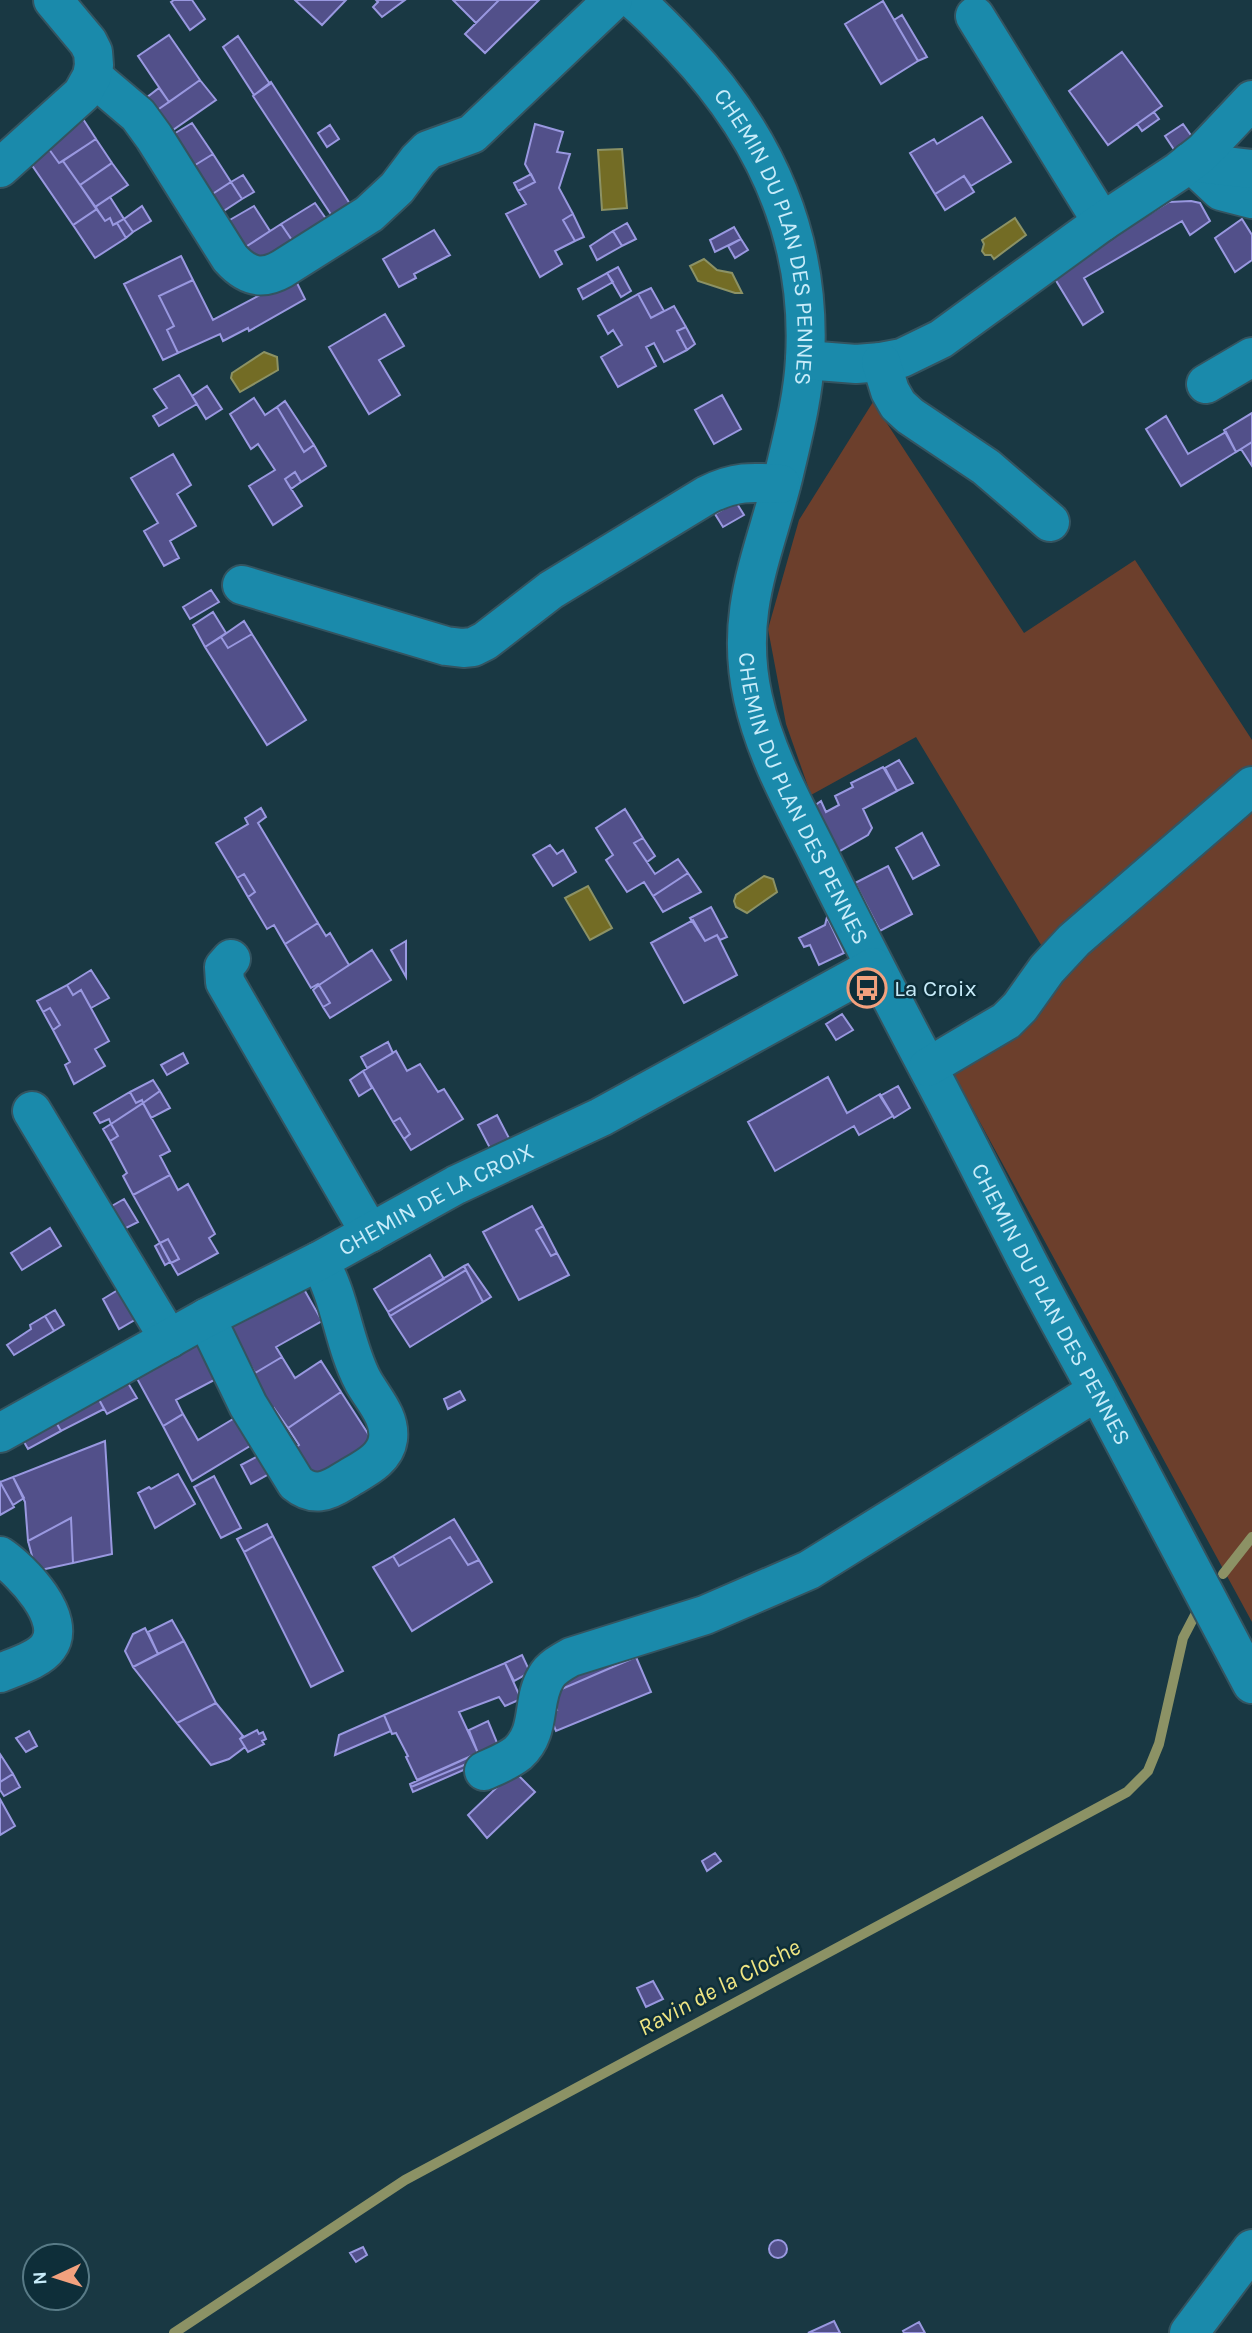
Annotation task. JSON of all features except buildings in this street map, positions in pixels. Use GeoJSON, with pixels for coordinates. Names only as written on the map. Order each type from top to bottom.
{"type":"FeatureCollection","features":[{"type":"Feature","properties":{"kind":"street"},"geometry":{"type":"LineString","coordinates":[[0,167],[82,94],[92,76],[93,52],[53,0]]}},
{"type":"Feature","properties":{"kind":"street"},"geometry":{"type":"LineString","coordinates":[[92,76],[138,115],[230,258],[240,269],[260,277],[282,270],[369,214],[397,188],[428,150],[472,134],[637,2]]}},
{"type":"Feature","properties":{"kind":"street","name":"CHEMIN DU PLAN DES PENNES"},"geometry":{"type":"LineString","coordinates":[[637,2],[696,62],[743,124],[771,174],[794,232],[802,270],[806,307],[806,360],[801,403],[750,593],[745,627],[753,697],[776,768],[874,967],[1020,1248],[1252,1684]]}},
{"type":"Feature","properties":{"kind":"street"},"geometry":{"type":"LineString","coordinates":[[975,16],[1102,222]]}},
{"type":"Feature","properties":{"kind":"street"},"geometry":{"type":"LineString","coordinates":[[806,360],[856,364],[881,362],[902,358],[941,339],[1190,162],[1252,100]]}},
{"type":"Feature","properties":{"kind":"street"},"geometry":{"type":"LineString","coordinates":[[1190,162],[1252,169]]}},
{"type":"Feature","properties":{"kind":"street"},"geometry":{"type":"LineString","coordinates":[[1190,162],[1221,191],[1231,196],[1252,199]]}},
{"type":"Feature","properties":{"kind":"street"},"geometry":{"type":"LineString","coordinates":[[1206,384],[1252,357]]}},
{"type":"Feature","properties":{"kind":"street"},"geometry":{"type":"LineString","coordinates":[[881,362],[890,391],[904,411],[986,467],[1050,522]]}},
{"type":"Feature","properties":{"kind":"street"},"geometry":{"type":"LineString","coordinates":[[242,585],[446,646],[473,647],[485,641],[551,590],[707,495],[727,485],[750,482],[781,484]]}},
{"type":"Feature","properties":{"kind":"street"},"geometry":{"type":"LineString","coordinates":[[928,1068],[1006,1021],[1074,940],[1252,786]]}},
{"type":"Feature","properties":{"kind":"street"},"geometry":{"type":"LineString","coordinates":[[231,960],[224,967],[225,982],[370,1233]]}},
{"type":"Feature","properties":{"kind":"street","name":"CHEMIN DE LA CROIX"},"geometry":{"type":"LineString","coordinates":[[0,1433],[206,1318],[319,1261],[456,1185],[601,1117],[874,967]]}},
{"type":"Feature","properties":{"kind":"street"},"geometry":{"type":"LineString","coordinates":[[32,1111],[169,1339]]}},
{"type":"Feature","properties":{"kind":"street"},"geometry":{"type":"LineString","coordinates":[[206,1318],[248,1405],[296,1483],[305,1491],[316,1493],[329,1490],[377,1460],[385,1452],[388,1426],[383,1412],[362,1380],[332,1287],[319,1261]]}},
{"type":"Feature","properties":{"kind":"street"},"geometry":{"type":"LineString","coordinates":[[484,1771],[517,1753],[527,1742],[535,1723],[545,1677],[559,1664],[571,1657],[705,1615],[809,1570],[1097,1391]]}},
{"type":"Feature","properties":{"kind":"street"},"geometry":{"type":"LineString","coordinates":[[0,1556],[17,1567],[41,1597],[52,1632],[50,1645],[41,1654],[0,1674]]}},
{"type":"Feature","properties":{"kind":"street"},"geometry":{"type":"LineString","coordinates":[[1189,2333],[1252,2249]]}},
{"type":"Feature","properties":{"kind":"shaded area"},"geometry":{"type":"Polygon","coordinates":[[[622,149],[627,208],[602,210],[598,150],[622,149]]]}},
{"type":"Feature","properties":{"kind":"shaded area"},"geometry":{"type":"Polygon","coordinates":[[[1015,218],[1026,235],[994,259],[991,255],[985,255],[982,251],[982,240],[1015,218]]]}},
{"type":"Feature","properties":{"kind":"shaded area"},"geometry":{"type":"Polygon","coordinates":[[[704,259],[717,270],[732,273],[742,293],[698,281],[690,266],[704,259]]]}},
{"type":"Feature","properties":{"kind":"shaded area"},"geometry":{"type":"Polygon","coordinates":[[[264,352],[277,357],[278,370],[240,392],[231,378],[232,373],[264,352]]]}},
{"type":"Feature","properties":{"kind":"shaded area"},"geometry":{"type":"Polygon","coordinates":[[[873,402],[1024,633],[1135,560],[1252,740],[1252,1622],[951,1069],[1061,978],[916,737],[811,795],[786,724],[768,629],[799,520],[873,402]]]}},
{"type":"Feature","properties":{"kind":"shaded area"},"geometry":{"type":"Polygon","coordinates":[[[764,876],[773,879],[777,892],[747,913],[736,907],[736,895],[764,876]]]}},
{"type":"Feature","properties":{"kind":"shaded area"},"geometry":{"type":"Polygon","coordinates":[[[588,886],[612,928],[590,940],[565,898],[588,886]]]}},
{"type":"Feature","properties":{"kind":"waterway","name":"Ravin de la Cloche"},"geometry":{"type":"LineString","coordinates":[[1223,1574],[1252,1537]]}},
{"type":"Feature","properties":{"kind":"waterway","name":"Ravin de la Cloche"},"geometry":{"type":"LineString","coordinates":[[174,2333],[405,2180],[1127,1792],[1148,1771],[1159,1744],[1183,1638],[1195,1615]]}},
{"type":"Feature","properties":{"kind":"place","name":"La Croix"},"geometry":{"type":"Point","coordinates":[867,988]}}]}
